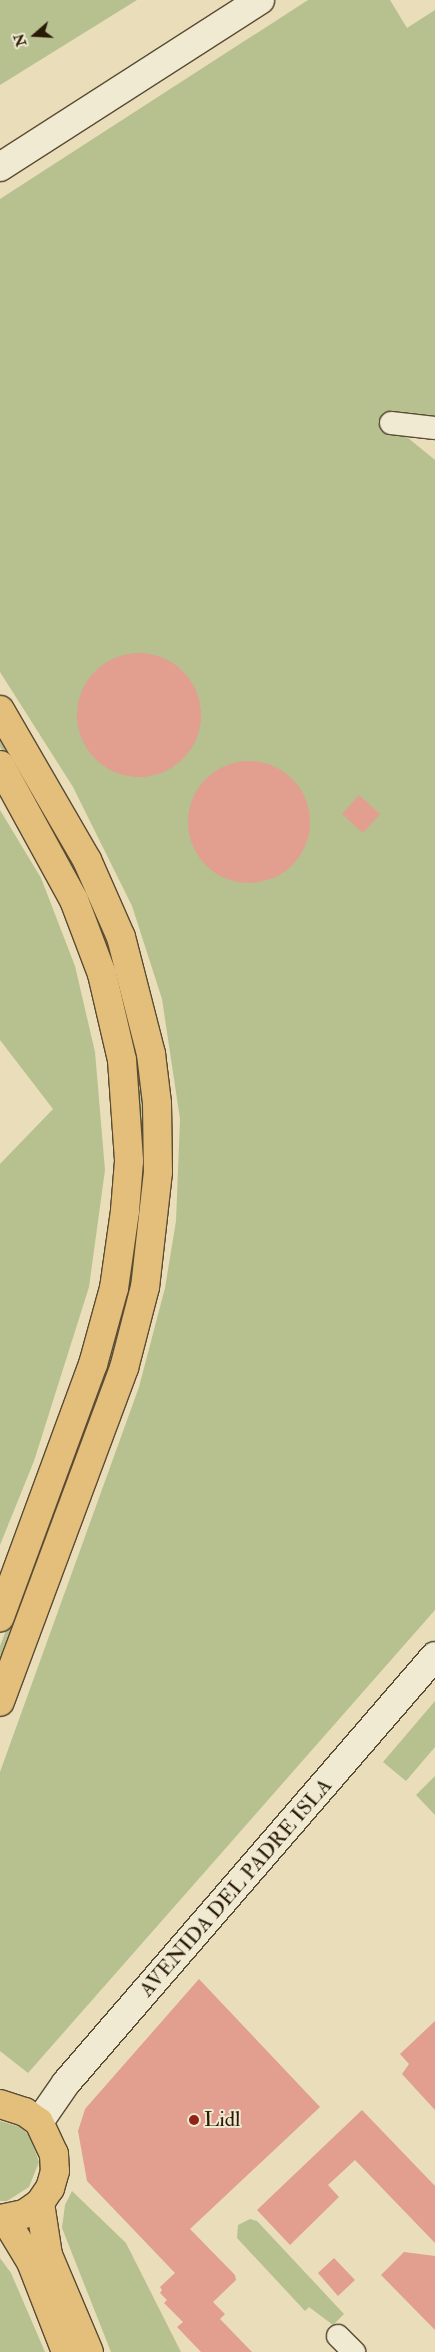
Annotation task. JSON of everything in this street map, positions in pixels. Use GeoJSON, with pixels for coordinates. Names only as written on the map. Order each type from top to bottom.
{"type":"FeatureCollection","features":[{"type":"Feature","properties":{"kind":"main road"},"geometry":{"type":"LineString","coordinates":[[0,167],[260,0]]}},
{"type":"Feature","properties":{"kind":"main road"},"geometry":{"type":"LineString","coordinates":[[0,710],[87,860],[121,938],[151,1054],[157,1102],[158,1172],[146,1287],[124,1368],[0,1702]]}},
{"type":"Feature","properties":{"kind":"main road"},"geometry":{"type":"LineString","coordinates":[[0,765],[74,900],[102,974],[122,1060],[128,1161],[125,1211],[114,1288],[93,1364],[0,1617]]}},
{"type":"Feature","properties":{"kind":"main road","name":"AVENIDA DEL PADRE ISLA"},"geometry":{"type":"LineString","coordinates":[[39,2122],[66,2083],[435,1656]]}},
{"type":"Feature","properties":{"kind":"main road"},"geometry":{"type":"LineString","coordinates":[[0,2104],[25,2112],[39,2122],[54,2154],[55,2170],[50,2188],[40,2203],[24,2214],[2,2219],[31,2262],[66,2352]]}},
{"type":"Feature","properties":{"kind":"main road"},"geometry":{"type":"LineString","coordinates":[[40,2203],[48,2255],[89,2352]]}},
{"type":"Feature","properties":{"kind":"street"},"geometry":{"type":"LineString","coordinates":[[391,423],[435,428]]}},
{"type":"Feature","properties":{"kind":"street"},"geometry":{"type":"LineString","coordinates":[[338,2336],[354,2352]]}},
{"type":"Feature","properties":{"kind":"green space"},"geometry":{"type":"Polygon","coordinates":[[[0,0],[137,0],[0,85],[0,0]]]}},
{"type":"Feature","properties":{"kind":"green space"},"geometry":{"type":"Polygon","coordinates":[[[308,0],[390,0],[407,28],[435,10],[435,428],[397,429],[435,460],[435,1610],[28,2073],[0,2051],[0,1772],[139,1387],[165,1288],[176,1221],[180,1119],[162,999],[132,906],[73,787],[0,672],[0,199],[308,0]]]}},
{"type":"Feature","properties":{"kind":"green space"},"geometry":{"type":"Polygon","coordinates":[[[0,735],[59,830],[106,932],[141,1062],[147,1135],[136,1270],[112,1364],[0,1669],[0,1646],[72,1458],[137,1098],[16,773],[0,747],[0,735]]]}},
{"type":"Feature","properties":{"kind":"green space"},"geometry":{"type":"Polygon","coordinates":[[[0,810],[41,878],[75,966],[95,1052],[105,1170],[89,1287],[34,1461],[0,1545],[0,1164],[53,1109],[0,1040],[0,810]]]}},
{"type":"Feature","properties":{"kind":"green space"},"geometry":{"type":"Polygon","coordinates":[[[435,1701],[435,1747],[406,1781],[383,1762],[435,1701]]]}},
{"type":"Feature","properties":{"kind":"green space"},"geometry":{"type":"Polygon","coordinates":[[[435,1776],[435,1815],[416,1795],[435,1776]]]}},
{"type":"Feature","properties":{"kind":"green space"},"geometry":{"type":"Polygon","coordinates":[[[0,2121],[20,2127],[30,2136],[39,2162],[29,2187],[7,2201],[0,2201],[0,2121]]]}},
{"type":"Feature","properties":{"kind":"green space"},"geometry":{"type":"Polygon","coordinates":[[[72,2191],[126,2243],[181,2352],[111,2352],[62,2228],[65,2205],[72,2191]]]}},
{"type":"Feature","properties":{"kind":"green space"},"geometry":{"type":"Polygon","coordinates":[[[250,2219],[257,2221],[344,2314],[333,2325],[309,2307],[305,2311],[237,2238],[238,2225],[250,2219]]]}},
{"type":"Feature","properties":{"kind":"green space"},"geometry":{"type":"Polygon","coordinates":[[[0,2258],[11,2273],[45,2352],[0,2352],[0,2258]]]}},
{"type":"Feature","properties":{"kind":"building"},"geometry":{"type":"Polygon","coordinates":[[[139,653],[163,658],[183,671],[196,691],[201,715],[196,739],[183,759],[163,772],[139,777],[115,772],[95,759],[82,739],[77,715],[82,691],[95,671],[115,658],[139,653]]]}},
{"type":"Feature","properties":{"kind":"building"},"geometry":{"type":"Polygon","coordinates":[[[249,761],[272,765],[292,779],[306,799],[310,822],[306,845],[292,865],[272,879],[249,883],[226,879],[206,865],[192,845],[188,822],[192,799],[206,779],[226,765],[249,761]]]}},
{"type":"Feature","properties":{"kind":"building"},"geometry":{"type":"Polygon","coordinates":[[[359,795],[380,814],[363,833],[342,814],[359,795]]]}},
{"type":"Feature","properties":{"kind":"building","name":"Lidl"},"geometry":{"type":"Polygon","coordinates":[[[199,1979],[320,2107],[190,2229],[235,2275],[236,2280],[213,2302],[225,2314],[220,2319],[252,2352],[201,2352],[177,2327],[183,2322],[164,2303],[167,2300],[160,2293],[162,2290],[160,2287],[175,2273],[87,2181],[78,2131],[85,2109],[199,1979]]]}},
{"type":"Feature","properties":{"kind":"building"},"geometry":{"type":"Polygon","coordinates":[[[435,2021],[435,2110],[402,2074],[409,2064],[400,2054],[435,2021]]]}},
{"type":"Feature","properties":{"kind":"building"},"geometry":{"type":"Polygon","coordinates":[[[362,2110],[435,2186],[435,2243],[355,2160],[328,2185],[339,2197],[290,2245],[257,2210],[362,2110]]]}},
{"type":"Feature","properties":{"kind":"building"},"geometry":{"type":"Polygon","coordinates":[[[404,2252],[435,2256],[435,2330],[381,2275],[404,2252]]]}},
{"type":"Feature","properties":{"kind":"building"},"geometry":{"type":"Polygon","coordinates":[[[334,2258],[355,2280],[338,2296],[318,2273],[334,2258]]]}},
{"type":"Feature","properties":{"kind":"place","name":"Lidl"},"geometry":{"type":"Point","coordinates":[194,2120]}}]}
